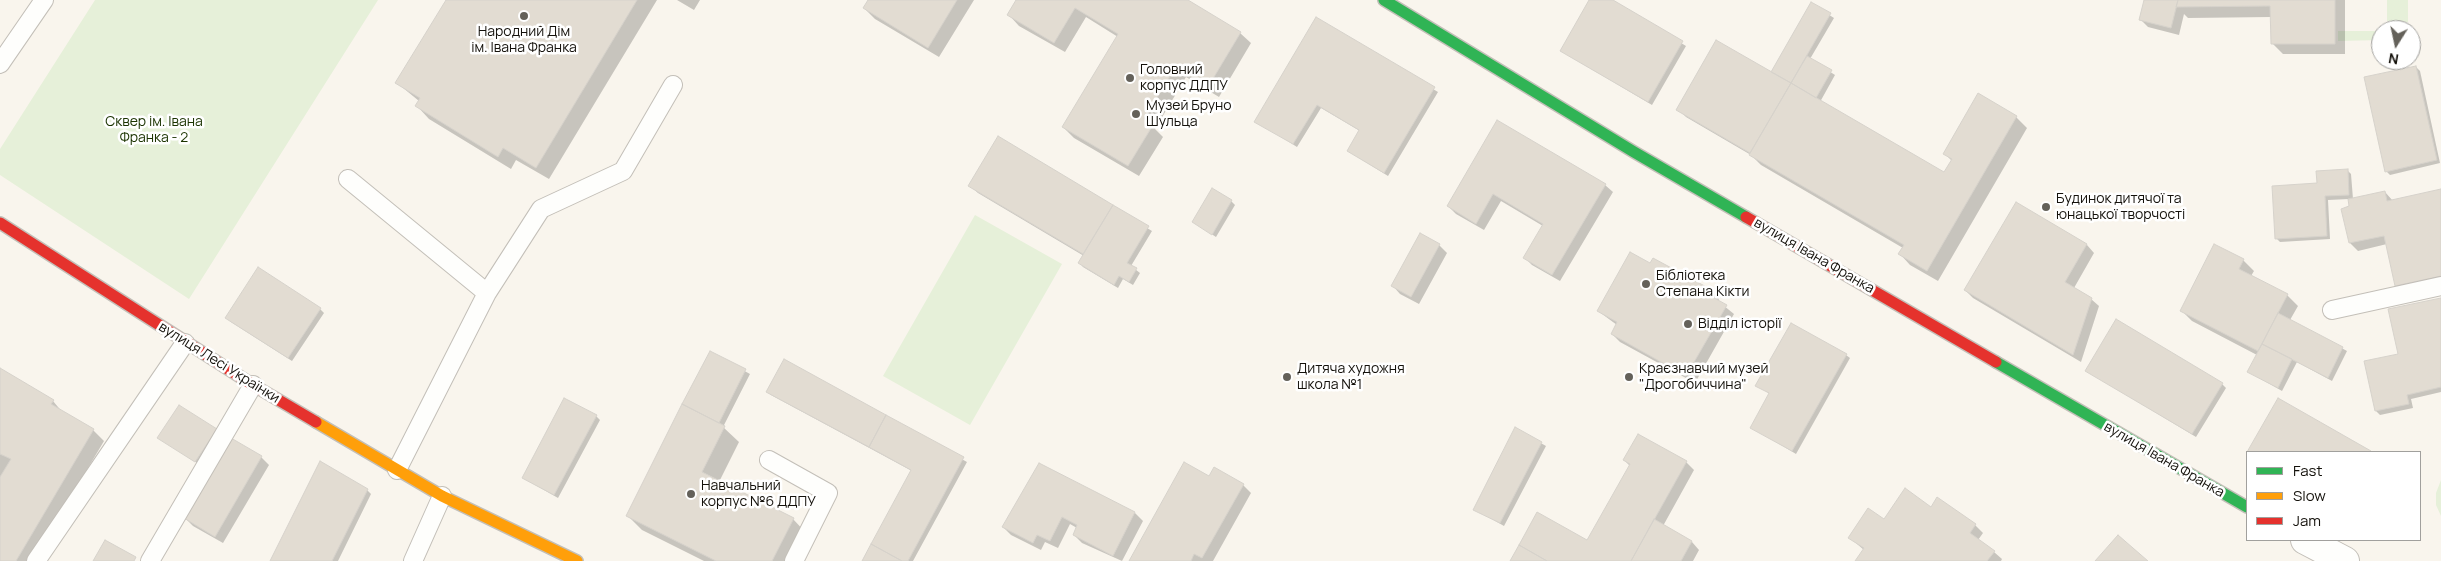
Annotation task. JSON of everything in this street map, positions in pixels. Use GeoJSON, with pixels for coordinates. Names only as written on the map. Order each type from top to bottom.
{"type":"FeatureCollection","features":[{"type":"Feature","properties":{"kind":"street","name":"вулиця Івана Франка"},"geometry":{"type":"LineString","coordinates":[[1384,0],[1634,152],[2246,506]]}},
{"type":"Feature","properties":{"kind":"street","name":"вулиця Лесі Українки"},"geometry":{"type":"LineString","coordinates":[[0,223],[185,343],[397,470],[442,496],[577,561]]}},
{"type":"Feature","properties":{"kind":"street"},"geometry":{"type":"LineString","coordinates":[[2307,541],[2345,561]]}},
{"type":"Feature","properties":{"kind":"lane"},"geometry":{"type":"LineString","coordinates":[[0,64],[44,0]]}},
{"type":"Feature","properties":{"kind":"lane"},"geometry":{"type":"LineString","coordinates":[[397,470],[488,292],[541,208],[623,171],[673,85]]}},
{"type":"Feature","properties":{"kind":"lane"},"geometry":{"type":"LineString","coordinates":[[348,179],[488,292]]}},
{"type":"Feature","properties":{"kind":"lane"},"geometry":{"type":"LineString","coordinates":[[2332,310],[2441,286]]}},
{"type":"Feature","properties":{"kind":"lane"},"geometry":{"type":"LineString","coordinates":[[36,561],[185,343]]}},
{"type":"Feature","properties":{"kind":"lane"},"geometry":{"type":"LineString","coordinates":[[150,561],[253,385]]}},
{"type":"Feature","properties":{"kind":"lane"},"geometry":{"type":"LineString","coordinates":[[769,460],[828,493],[794,561]]}},
{"type":"Feature","properties":{"kind":"lane"},"geometry":{"type":"LineString","coordinates":[[413,561],[442,496]]}},
{"type":"Feature","properties":{"kind":"green space","name":"Сквер ім. Івана Франка - 2"},"geometry":{"type":"Polygon","coordinates":[[[95,0],[378,0],[189,299],[0,175],[0,149],[95,0]]]}},
{"type":"Feature","properties":{"kind":"green space"},"geometry":{"type":"Polygon","coordinates":[[[2387,0],[2408,0],[2408,20],[2387,20],[2387,0]]]}},
{"type":"Feature","properties":{"kind":"green space"},"geometry":{"type":"Polygon","coordinates":[[[2338,31],[2371,31],[2371,40],[2338,41],[2338,31]]]}},
{"type":"Feature","properties":{"kind":"green space"},"geometry":{"type":"Polygon","coordinates":[[[975,215],[1062,264],[970,425],[883,376],[975,215]]]}},
{"type":"Feature","properties":{"kind":"green space"},"geometry":{"type":"Polygon","coordinates":[[[2441,480],[2441,516],[2436,505],[2436,493],[2441,480]]]}},
{"type":"Feature","properties":{"kind":"building"},"geometry":{"type":"Polygon","coordinates":[[[446,0],[637,0],[536,168],[503,148],[498,157],[415,106],[420,98],[395,83],[446,0]]]}},
{"type":"Feature","properties":{"kind":"building"},"geometry":{"type":"Polygon","coordinates":[[[868,0],[957,0],[928,48],[863,8],[868,0]]]}},
{"type":"Feature","properties":{"kind":"building","name":"Головний корпус ДДПУ"},"geometry":{"type":"Polygon","coordinates":[[[1016,0],[1188,0],[1241,32],[1208,87],[1175,68],[1144,119],[1153,125],[1128,166],[1062,127],[1118,34],[1075,8],[1054,43],[1007,15],[1016,0]]]}},
{"type":"Feature","properties":{"kind":"building"},"geometry":{"type":"Polygon","coordinates":[[[1589,0],[1613,0],[1683,41],[1648,102],[1560,51],[1589,0]]]}},
{"type":"Feature","properties":{"kind":"building"},"geometry":{"type":"Polygon","coordinates":[[[2144,0],[2178,0],[2171,28],[2139,20],[2144,0]]]}},
{"type":"Feature","properties":{"kind":"building"},"geometry":{"type":"Polygon","coordinates":[[[2178,0],[2335,0],[2335,44],[2271,44],[2270,6],[2176,7],[2178,0]]]}},
{"type":"Feature","properties":{"kind":"building"},"geometry":{"type":"Polygon","coordinates":[[[1811,2],[1831,13],[1791,83],[1771,72],[1811,2]]]}},
{"type":"Feature","properties":{"kind":"building"},"geometry":{"type":"Polygon","coordinates":[[[1316,17],[1435,87],[1384,173],[1347,151],[1359,130],[1317,105],[1293,144],[1254,122],[1316,17]]]}},
{"type":"Feature","properties":{"kind":"building"},"geometry":{"type":"Polygon","coordinates":[[[1716,40],[1791,83],[1750,153],[1676,110],[1716,40]]]}},
{"type":"Feature","properties":{"kind":"building"},"geometry":{"type":"Polygon","coordinates":[[[1807,56],[1832,70],[1816,98],[1791,83],[1807,56]]]}},
{"type":"Feature","properties":{"kind":"building"},"geometry":{"type":"Polygon","coordinates":[[[2397,70],[2417,70],[2437,160],[2385,172],[2364,77],[2397,70]]]}},
{"type":"Feature","properties":{"kind":"building"},"geometry":{"type":"Polygon","coordinates":[[[1791,83],[1944,172],[1952,159],[1943,154],[1978,93],[2017,116],[1927,271],[1898,254],[1904,245],[1749,155],[1791,83]]]}},
{"type":"Feature","properties":{"kind":"building"},"geometry":{"type":"Polygon","coordinates":[[[1497,120],[1606,184],[1552,275],[1523,258],[1543,224],[1493,194],[1476,224],[1447,206],[1497,120]]]}},
{"type":"Feature","properties":{"kind":"building"},"geometry":{"type":"Polygon","coordinates":[[[998,136],[1113,205],[1083,254],[968,186],[998,136]]]}},
{"type":"Feature","properties":{"kind":"building"},"geometry":{"type":"Polygon","coordinates":[[[2348,169],[2349,195],[2325,196],[2327,236],[2275,239],[2272,186],[2317,183],[2316,171],[2348,169]]]}},
{"type":"Feature","properties":{"kind":"building"},"geometry":{"type":"Polygon","coordinates":[[[1212,188],[1232,200],[1212,235],[1192,222],[1212,188]]]}},
{"type":"Feature","properties":{"kind":"building"},"geometry":{"type":"Polygon","coordinates":[[[2441,189],[2441,276],[2395,286],[2384,236],[2349,243],[2341,209],[2349,206],[2348,199],[2385,191],[2387,201],[2441,189]]]}},
{"type":"Feature","properties":{"kind":"building"},"geometry":{"type":"Polygon","coordinates":[[[2016,202],[2087,244],[2065,282],[2092,298],[2073,355],[1964,290],[2016,202]]]}},
{"type":"Feature","properties":{"kind":"building"},"geometry":{"type":"Polygon","coordinates":[[[1113,205],[1149,226],[1127,263],[1137,268],[1129,282],[1119,276],[1114,285],[1078,263],[1113,205]]]}},
{"type":"Feature","properties":{"kind":"building"},"geometry":{"type":"Polygon","coordinates":[[[1420,233],[1440,244],[1411,297],[1391,286],[1420,233]]]}},
{"type":"Feature","properties":{"kind":"building"},"geometry":{"type":"Polygon","coordinates":[[[2214,244],[2244,259],[2239,269],[2288,294],[2258,351],[2180,311],[2214,244]]]}},
{"type":"Feature","properties":{"kind":"building"},"geometry":{"type":"Polygon","coordinates":[[[1630,252],[1650,263],[1653,258],[1712,290],[1709,295],[1727,305],[1686,376],[1611,334],[1617,322],[1597,311],[1630,252]]]}},
{"type":"Feature","properties":{"kind":"building"},"geometry":{"type":"Polygon","coordinates":[[[258,267],[321,308],[288,358],[225,318],[258,267]]]}},
{"type":"Feature","properties":{"kind":"building"},"geometry":{"type":"Polygon","coordinates":[[[2441,298],[2441,387],[2407,395],[2409,404],[2375,411],[2364,361],[2398,354],[2388,309],[2441,298]]]}},
{"type":"Feature","properties":{"kind":"building"},"geometry":{"type":"Polygon","coordinates":[[[2278,313],[2343,347],[2328,378],[2262,344],[2278,313]]]}},
{"type":"Feature","properties":{"kind":"building"},"geometry":{"type":"Polygon","coordinates":[[[2116,319],[2223,383],[2192,434],[2085,371],[2116,319]]]}},
{"type":"Feature","properties":{"kind":"building"},"geometry":{"type":"Polygon","coordinates":[[[1791,323],[1847,354],[1792,451],[1750,428],[1769,393],[1755,386],[1791,323]]]}},
{"type":"Feature","properties":{"kind":"building"},"geometry":{"type":"Polygon","coordinates":[[[2262,344],[2292,359],[2278,388],[2247,372],[2262,344]]]}},
{"type":"Feature","properties":{"kind":"building"},"geometry":{"type":"Polygon","coordinates":[[[710,351],[746,369],[719,423],[682,404],[710,351]]]}},
{"type":"Feature","properties":{"kind":"building"},"geometry":{"type":"Polygon","coordinates":[[[784,359],[886,415],[869,447],[766,392],[784,359]]]}},
{"type":"Feature","properties":{"kind":"building"},"geometry":{"type":"Polygon","coordinates":[[[0,368],[54,400],[51,404],[94,429],[16,561],[0,561],[0,477],[11,459],[0,454],[0,368]]]}},
{"type":"Feature","properties":{"kind":"building"},"geometry":{"type":"Polygon","coordinates":[[[564,398],[597,415],[554,495],[522,478],[564,398]]]}},
{"type":"Feature","properties":{"kind":"building"},"geometry":{"type":"Polygon","coordinates":[[[2278,398],[2371,451],[2248,451],[2278,398]]]}},
{"type":"Feature","properties":{"kind":"building","name":"Навчальний корпус №6 ДДПУ"},"geometry":{"type":"Polygon","coordinates":[[[682,404],[725,426],[702,472],[794,518],[772,561],[716,561],[626,516],[682,404]]]}},
{"type":"Feature","properties":{"kind":"building"},"geometry":{"type":"Polygon","coordinates":[[[179,405],[217,429],[195,462],[157,438],[179,405]]]}},
{"type":"Feature","properties":{"kind":"building"},"geometry":{"type":"Polygon","coordinates":[[[886,415],[964,457],[908,561],[902,561],[871,544],[911,470],[869,447],[886,415]]]}},
{"type":"Feature","properties":{"kind":"building"},"geometry":{"type":"Polygon","coordinates":[[[1515,427],[1542,442],[1500,523],[1473,510],[1515,427]]]}},
{"type":"Feature","properties":{"kind":"building"},"geometry":{"type":"Polygon","coordinates":[[[1638,434],[1687,461],[1631,561],[1547,561],[1519,545],[1537,512],[1587,540],[1630,464],[1623,460],[1638,434]]]}},
{"type":"Feature","properties":{"kind":"building"},"geometry":{"type":"Polygon","coordinates":[[[231,438],[262,456],[215,537],[184,518],[231,438]]]}},
{"type":"Feature","properties":{"kind":"building"},"geometry":{"type":"Polygon","coordinates":[[[320,461],[368,489],[332,561],[270,561],[320,461]]]}},
{"type":"Feature","properties":{"kind":"building"},"geometry":{"type":"Polygon","coordinates":[[[1184,462],[1209,476],[1214,467],[1244,484],[1202,558],[1194,554],[1191,561],[1129,561],[1184,462]]]}},
{"type":"Feature","properties":{"kind":"building"},"geometry":{"type":"Polygon","coordinates":[[[1039,463],[1135,512],[1113,556],[1073,535],[1077,525],[1062,517],[1050,541],[1037,535],[1033,543],[1002,527],[1039,463]]]}},
{"type":"Feature","properties":{"kind":"building"},"geometry":{"type":"Polygon","coordinates":[[[1905,488],[1931,507],[1937,497],[1976,524],[1970,533],[1995,551],[1987,561],[1855,561],[1864,548],[1848,538],[1868,508],[1884,519],[1905,488]]]}},
{"type":"Feature","properties":{"kind":"building"},"geometry":{"type":"Polygon","coordinates":[[[1654,519],[1692,541],[1681,561],[1631,561],[1654,519]]]}},
{"type":"Feature","properties":{"kind":"building"},"geometry":{"type":"Polygon","coordinates":[[[2118,535],[2148,561],[2095,561],[2118,535]]]}},
{"type":"Feature","properties":{"kind":"building"},"geometry":{"type":"Polygon","coordinates":[[[105,540],[136,557],[134,561],[93,561],[105,540]]]}},
{"type":"Feature","properties":{"kind":"building"},"geometry":{"type":"Polygon","coordinates":[[[871,544],[902,561],[862,561],[871,544]]]}},
{"type":"Feature","properties":{"kind":"building"},"geometry":{"type":"Polygon","coordinates":[[[1519,545],[1547,561],[1510,561],[1519,545]]]}},
{"type":"Feature","properties":{"kind":"traffic: fast"},"geometry":{"type":"LineString","coordinates":[[1384,0],[1634,152],[1746,217]]}},
{"type":"Feature","properties":{"kind":"traffic: fast"},"geometry":{"type":"LineString","coordinates":[[1996,362],[2246,506]]}},
{"type":"Feature","properties":{"kind":"traffic: slow"},"geometry":{"type":"LineString","coordinates":[[316,422],[442,496],[577,561]]}},
{"type":"Feature","properties":{"kind":"traffic: jam"},"geometry":{"type":"LineString","coordinates":[[1746,217],[1996,362]]}},
{"type":"Feature","properties":{"kind":"traffic: jam"},"geometry":{"type":"LineString","coordinates":[[0,223],[253,385],[316,422]]}},
{"type":"Feature","properties":{"kind":"place","name":"Народний Дім ім. Івана Франка"},"geometry":{"type":"Point","coordinates":[524,16]}},
{"type":"Feature","properties":{"kind":"place","name":"Головний корпус ДДПУ"},"geometry":{"type":"Point","coordinates":[1130,78]}},
{"type":"Feature","properties":{"kind":"place","name":"Музей Бруно Шульца"},"geometry":{"type":"Point","coordinates":[1136,114]}},
{"type":"Feature","properties":{"kind":"place","name":"Будинок дитячої та юнацької творчості"},"geometry":{"type":"Point","coordinates":[2046,207]}},
{"type":"Feature","properties":{"kind":"place","name":"Бібліотека Степана Кікти"},"geometry":{"type":"Point","coordinates":[1646,284]}},
{"type":"Feature","properties":{"kind":"place","name":"Відділ історії"},"geometry":{"type":"Point","coordinates":[1688,324]}},
{"type":"Feature","properties":{"kind":"place","name":"Дитяча художня школа №1"},"geometry":{"type":"Point","coordinates":[1287,377]}},
{"type":"Feature","properties":{"kind":"place","name":"Краєзнавчий музей \"Дрогобиччина\""},"geometry":{"type":"Point","coordinates":[1629,377]}},
{"type":"Feature","properties":{"kind":"place","name":"Навчальний корпус №6 ДДПУ"},"geometry":{"type":"Point","coordinates":[691,494]}}]}
